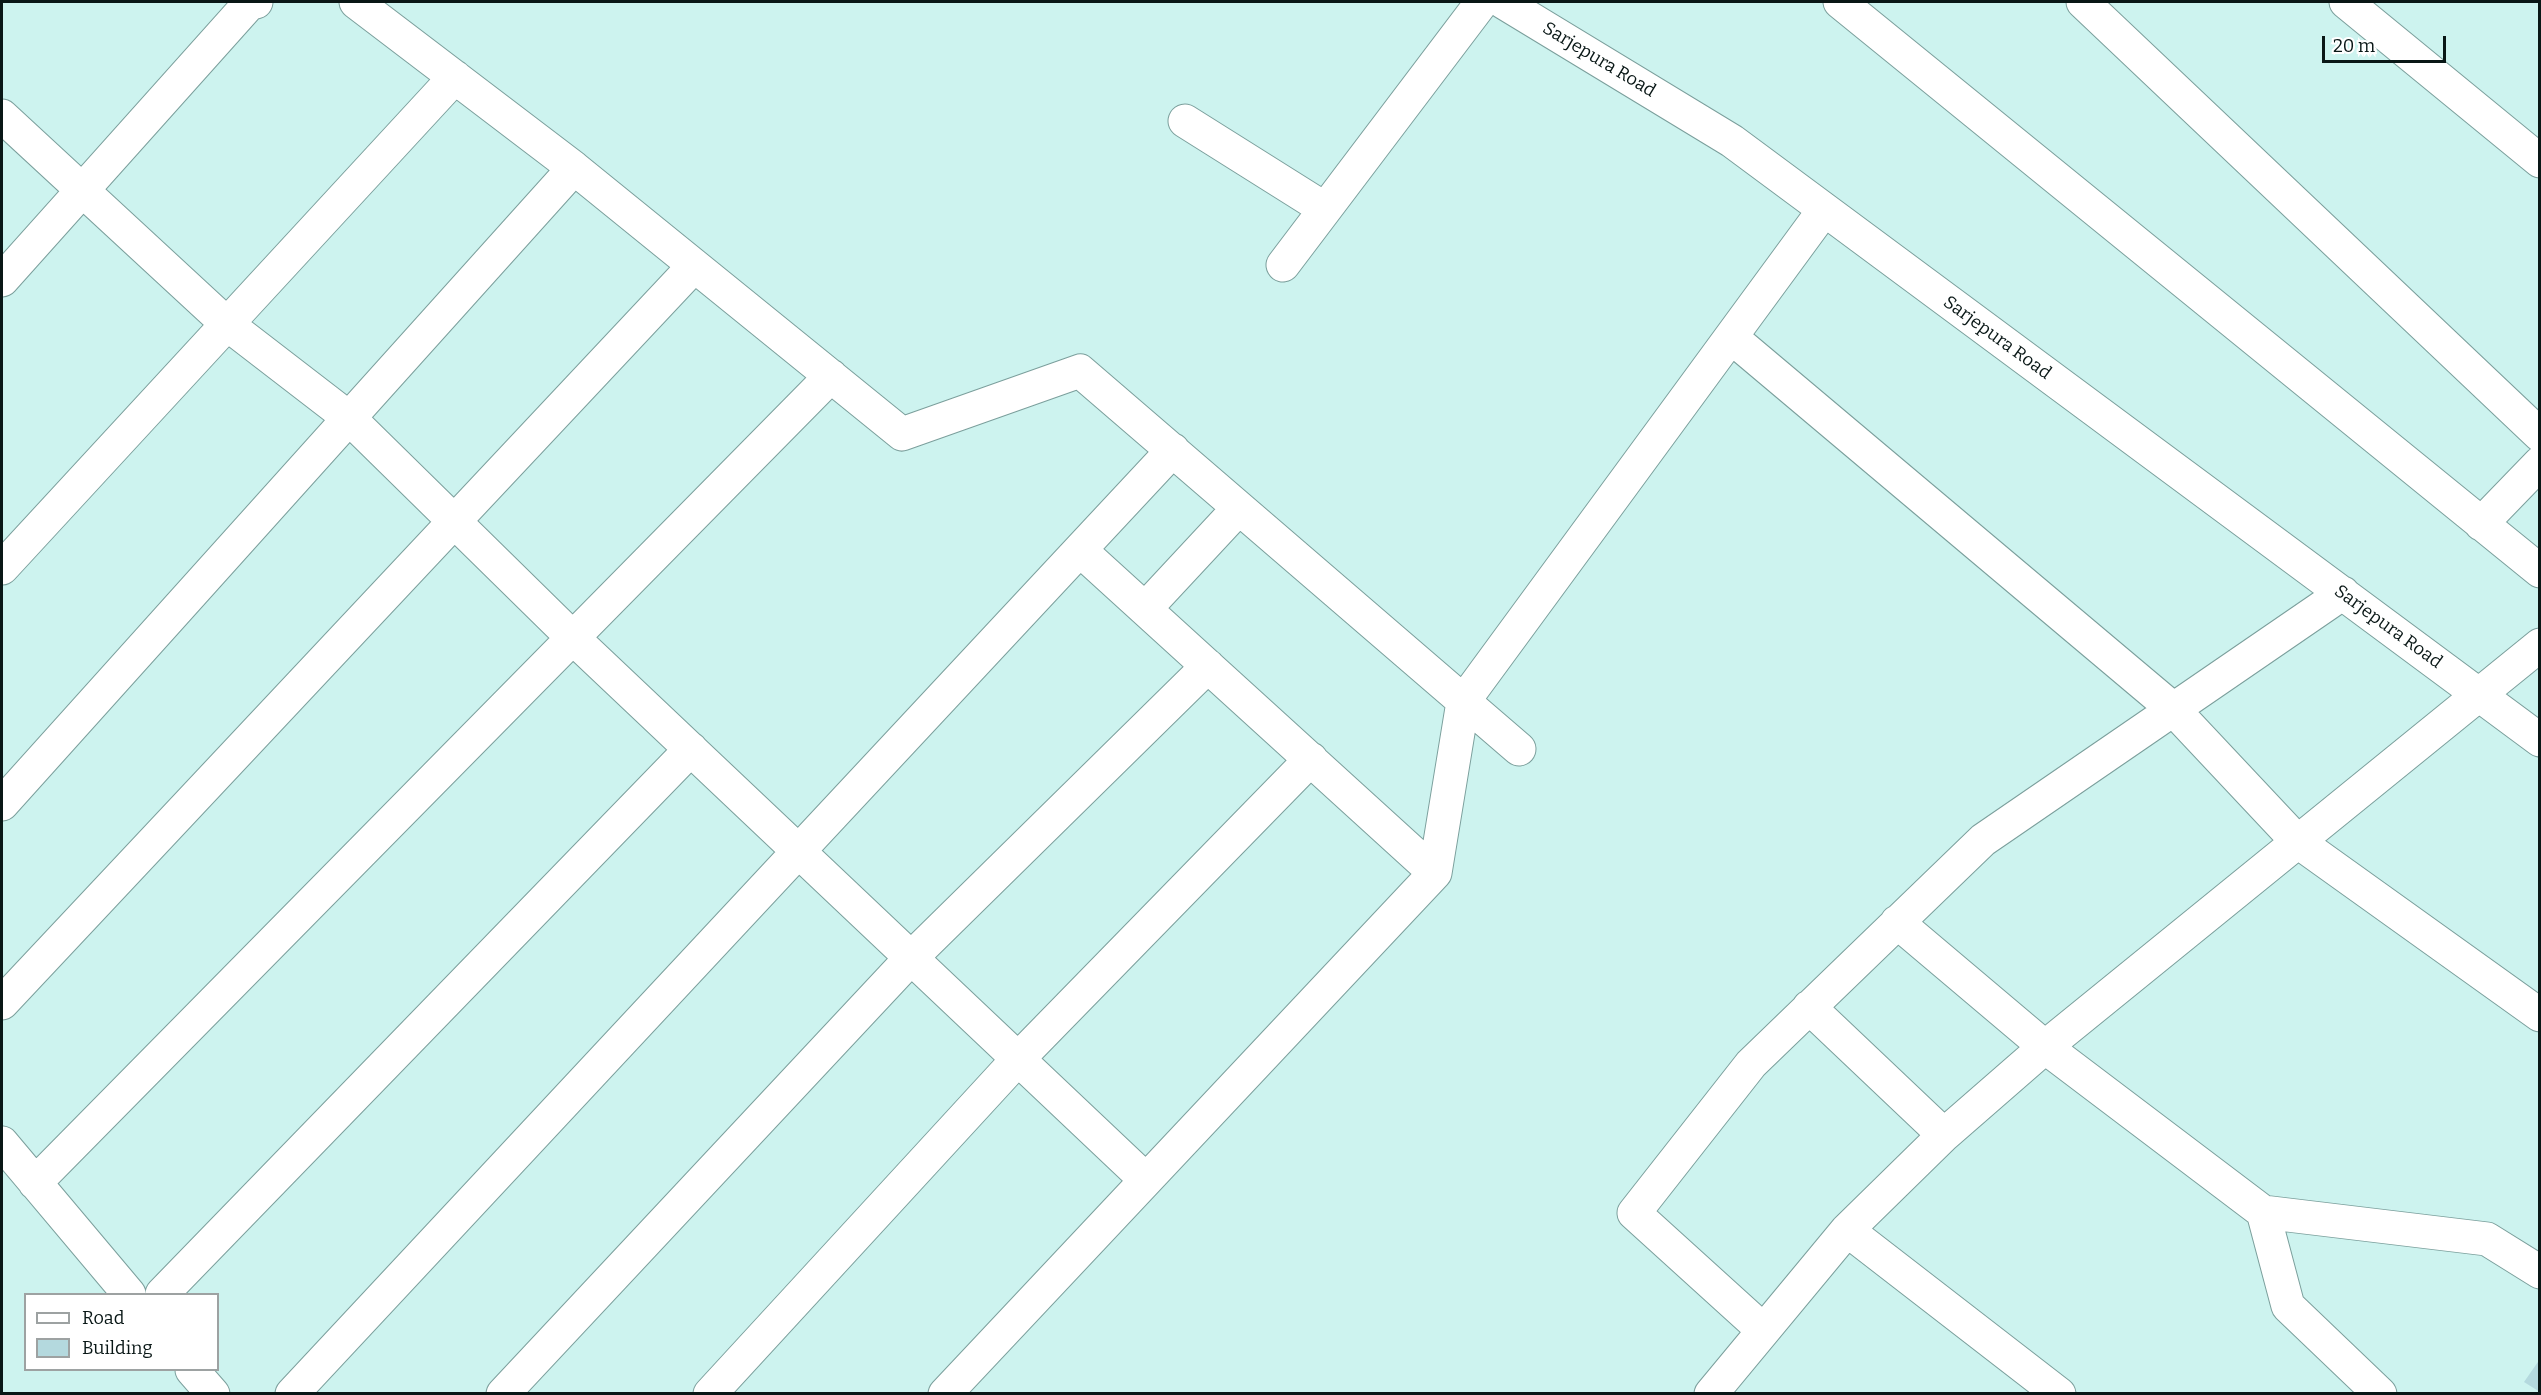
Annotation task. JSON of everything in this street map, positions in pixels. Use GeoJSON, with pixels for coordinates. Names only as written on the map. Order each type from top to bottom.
{"type":"FeatureCollection","features":[{"type":"Feature","properties":{"kind":"street"},"geometry":{"type":"LineString","coordinates":[[2,280],[249,4],[256,2]]}},
{"type":"Feature","properties":{"kind":"street"},"geometry":{"type":"LineString","coordinates":[[356,2],[574,168],[902,434],[1080,371],[1519,749]]}},
{"type":"Feature","properties":{"kind":"street"},"geometry":{"type":"LineString","coordinates":[[1283,265],[1482,2]]}},
{"type":"Feature","properties":{"kind":"street","name":"Sarjepura Road"},"geometry":{"type":"LineString","coordinates":[[1503,2],[1732,141],[2540,740]]}},
{"type":"Feature","properties":{"kind":"street"},"geometry":{"type":"LineString","coordinates":[[1840,2],[2540,571]]}},
{"type":"Feature","properties":{"kind":"street"},"geometry":{"type":"LineString","coordinates":[[2083,2],[2540,435]]}},
{"type":"Feature","properties":{"kind":"street"},"geometry":{"type":"LineString","coordinates":[[2346,2],[2540,161]]}},
{"type":"Feature","properties":{"kind":"street"},"geometry":{"type":"LineString","coordinates":[[2,568],[455,78]]}},
{"type":"Feature","properties":{"kind":"street"},"geometry":{"type":"LineString","coordinates":[[2,116],[227,324],[350,418],[573,638],[1146,1180]]}},
{"type":"Feature","properties":{"kind":"street"},"geometry":{"type":"LineString","coordinates":[[1185,122],[1325,209]]}},
{"type":"Feature","properties":{"kind":"street"},"geometry":{"type":"LineString","coordinates":[[2,804],[574,168]]}},
{"type":"Feature","properties":{"kind":"street"},"geometry":{"type":"LineString","coordinates":[[945,1394],[1435,873],[1463,702],[1824,210]]}},
{"type":"Feature","properties":{"kind":"street"},"geometry":{"type":"LineString","coordinates":[[2,1003],[694,266]]}},
{"type":"Feature","properties":{"kind":"street"},"geometry":{"type":"LineString","coordinates":[[1731,337],[2173,709],[2297,841],[2540,1015]]}},
{"type":"Feature","properties":{"kind":"street"},"geometry":{"type":"LineString","coordinates":[[35,1183],[831,376]]}},
{"type":"Feature","properties":{"kind":"street"},"geometry":{"type":"LineString","coordinates":[[292,1394],[1173,450]]}},
{"type":"Feature","properties":{"kind":"street"},"geometry":{"type":"LineString","coordinates":[[2481,524],[2540,463]]}},
{"type":"Feature","properties":{"kind":"street"},"geometry":{"type":"LineString","coordinates":[[1145,609],[1239,508]]}},
{"type":"Feature","properties":{"kind":"street"},"geometry":{"type":"LineString","coordinates":[[1080,549],[1435,873]]}},
{"type":"Feature","properties":{"kind":"street"},"geometry":{"type":"LineString","coordinates":[[1763,1330],[1634,1214],[1751,1064],[1983,840],[2343,593]]}},
{"type":"Feature","properties":{"kind":"street"},"geometry":{"type":"LineString","coordinates":[[1711,1394],[1847,1230],[1944,1135],[2045,1047],[2540,645]]}},
{"type":"Feature","properties":{"kind":"street"},"geometry":{"type":"LineString","coordinates":[[503,1394],[911,958],[1208,666]]}},
{"type":"Feature","properties":{"kind":"street"},"geometry":{"type":"LineString","coordinates":[[163,1293],[691,749]]}},
{"type":"Feature","properties":{"kind":"street"},"geometry":{"type":"LineString","coordinates":[[710,1394],[1018,1059],[1311,759]]}},
{"type":"Feature","properties":{"kind":"street"},"geometry":{"type":"LineString","coordinates":[[1897,922],[2045,1047],[2263,1212],[2487,1239],[2540,1272]]}},
{"type":"Feature","properties":{"kind":"street"},"geometry":{"type":"LineString","coordinates":[[1809,1007],[1944,1135]]}},
{"type":"Feature","properties":{"kind":"street"},"geometry":{"type":"LineString","coordinates":[[2,1143],[128,1293]]}},
{"type":"Feature","properties":{"kind":"street"},"geometry":{"type":"LineString","coordinates":[[2263,1212],[2288,1306],[2380,1394]]}},
{"type":"Feature","properties":{"kind":"street"},"geometry":{"type":"LineString","coordinates":[[1847,1230],[2059,1394]]}},
{"type":"Feature","properties":{"kind":"street"},"geometry":{"type":"LineString","coordinates":[[193,1371],[213,1394]]}},
{"type":"Feature","properties":{"kind":"building"},"geometry":{"type":"Polygon","coordinates":[[[2540,1359],[2540,1392],[2524,1382],[2540,1359]]]}}]}
